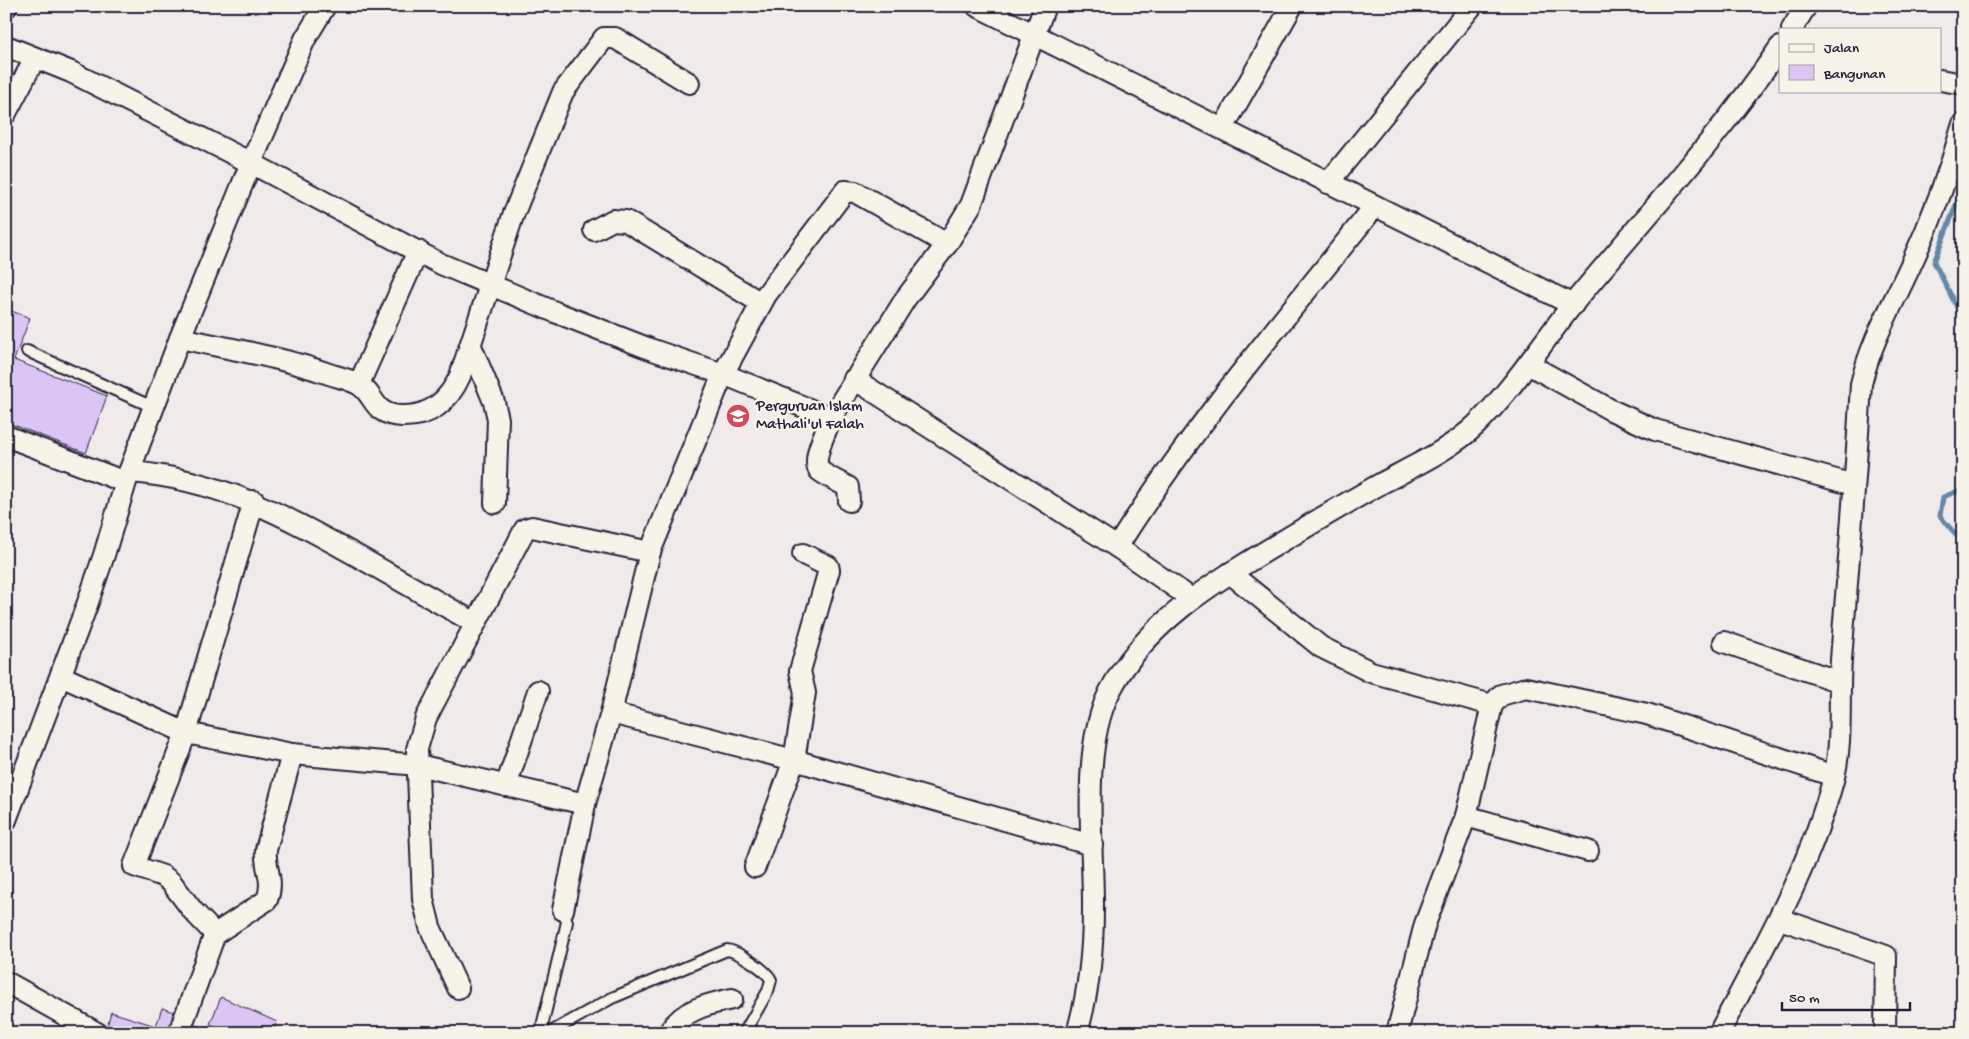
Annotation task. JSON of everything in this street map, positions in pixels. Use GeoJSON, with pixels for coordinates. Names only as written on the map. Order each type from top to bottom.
{"type":"FeatureCollection","features":[{"type":"Feature","properties":{"kind":"street"},"geometry":{"type":"LineString","coordinates":[[8,811],[61,676],[104,555],[127,477],[180,338],[251,162],[306,40],[324,6]]}},
{"type":"Feature","properties":{"kind":"street"},"geometry":{"type":"LineString","coordinates":[[977,6],[1573,304]]}},
{"type":"Feature","properties":{"kind":"street"},"geometry":{"type":"LineString","coordinates":[[849,501],[848,487],[820,471],[816,463],[817,454],[831,418],[906,298],[947,244],[971,205],[1004,123],[1033,35],[1045,6]]}},
{"type":"Feature","properties":{"kind":"street"},"geometry":{"type":"LineString","coordinates":[[1223,128],[1292,6]]}},
{"type":"Feature","properties":{"kind":"street"},"geometry":{"type":"LineString","coordinates":[[1328,183],[1472,6]]}},
{"type":"Feature","properties":{"kind":"street"},"geometry":{"type":"LineString","coordinates":[[1793,28],[1806,6]]}},
{"type":"Feature","properties":{"kind":"street"},"geometry":{"type":"LineString","coordinates":[[180,338],[304,365],[360,384],[380,409],[388,414],[413,416],[424,413],[447,398],[460,376],[492,285],[514,213],[563,92],[604,38],[615,38],[688,83]]}},
{"type":"Feature","properties":{"kind":"street"},"geometry":{"type":"LineString","coordinates":[[6,46],[71,72],[251,162],[441,264],[641,346],[723,374],[831,418]]}},
{"type":"Feature","properties":{"kind":"street"},"geometry":{"type":"LineString","coordinates":[[1077,1033],[1091,961],[1092,774],[1096,734],[1108,696],[1128,660],[1155,630],[1192,598],[1340,507],[1430,457],[1474,427],[1528,364],[1573,304],[1734,113],[1779,49]]}},
{"type":"Feature","properties":{"kind":"street"},"geometry":{"type":"LineString","coordinates":[[6,113],[35,58]]}},
{"type":"Feature","properties":{"kind":"street"},"geometry":{"type":"LineString","coordinates":[[1942,80],[1963,84]]}},
{"type":"Feature","properties":{"kind":"street"},"geometry":{"type":"LineString","coordinates":[[1719,1033],[1780,919],[1821,819],[1834,776],[1839,733],[1840,682],[1861,384],[1867,357],[1882,322],[1908,271],[1928,223],[1948,173],[1963,124]]}},
{"type":"Feature","properties":{"kind":"street"},"geometry":{"type":"LineString","coordinates":[[563,910],[585,804],[611,713],[650,552],[723,374],[761,303],[845,191],[855,192],[947,244]]}},
{"type":"Feature","properties":{"kind":"street"},"geometry":{"type":"LineString","coordinates":[[1118,547],[1153,489],[1205,420],[1375,206]]}},
{"type":"Feature","properties":{"kind":"street"},"geometry":{"type":"LineString","coordinates":[[594,230],[613,220],[626,221],[761,303]]}},
{"type":"Feature","properties":{"kind":"street"},"geometry":{"type":"LineString","coordinates":[[360,384],[418,251]]}},
{"type":"Feature","properties":{"kind":"street"},"geometry":{"type":"LineString","coordinates":[[471,346],[494,402],[498,419],[495,503]]}},
{"type":"Feature","properties":{"kind":"street"},"geometry":{"type":"LineString","coordinates":[[1528,364],[1611,410],[1655,430],[1854,485]]}},
{"type":"Feature","properties":{"kind":"street"},"geometry":{"type":"LineString","coordinates":[[854,379],[1118,547],[1192,598]]}},
{"type":"Feature","properties":{"kind":"street"},"geometry":{"type":"LineString","coordinates":[[6,436],[127,477],[173,477],[210,486],[254,501],[298,522],[475,623]]}},
{"type":"Feature","properties":{"kind":"street"},"geometry":{"type":"LineString","coordinates":[[215,934],[193,911],[171,882],[163,876],[134,866],[186,733],[254,501]]}},
{"type":"Feature","properties":{"kind":"street"},"geometry":{"type":"LineString","coordinates":[[458,988],[430,927],[423,898],[418,765],[419,741],[426,718],[522,531],[528,527],[650,552]]}},
{"type":"Feature","properties":{"kind":"street"},"geometry":{"type":"LineString","coordinates":[[755,866],[794,760],[805,694],[800,674],[801,664],[829,570],[828,566],[804,554]]}},
{"type":"Feature","properties":{"kind":"street"},"geometry":{"type":"LineString","coordinates":[[1230,573],[1321,647],[1362,668],[1492,705]]}},
{"type":"Feature","properties":{"kind":"street"},"geometry":{"type":"LineString","coordinates":[[1724,642],[1840,682]]}},
{"type":"Feature","properties":{"kind":"street"},"geometry":{"type":"LineString","coordinates":[[61,676],[186,733],[292,754],[418,765],[585,804]]}},
{"type":"Feature","properties":{"kind":"street"},"geometry":{"type":"LineString","coordinates":[[1397,1033],[1425,924],[1466,816],[1492,705],[1501,695],[1526,688],[1647,714],[1834,776]]}},
{"type":"Feature","properties":{"kind":"street"},"geometry":{"type":"LineString","coordinates":[[506,786],[538,692]]}},
{"type":"Feature","properties":{"kind":"street"},"geometry":{"type":"LineString","coordinates":[[611,713],[794,760],[1092,845]]}},
{"type":"Feature","properties":{"kind":"street"},"geometry":{"type":"LineString","coordinates":[[180,1033],[215,934],[267,900],[271,880],[266,860],[266,850],[292,754]]}},
{"type":"Feature","properties":{"kind":"street"},"geometry":{"type":"LineString","coordinates":[[1466,816],[1588,851]]}},
{"type":"Feature","properties":{"kind":"street"},"geometry":{"type":"LineString","coordinates":[[1780,919],[1886,956],[1885,1033]]}},
{"type":"Feature","properties":{"kind":"street"},"geometry":{"type":"LineString","coordinates":[[6,982],[97,1033]]}},
{"type":"Feature","properties":{"kind":"street"},"geometry":{"type":"LineString","coordinates":[[669,1033],[682,1016],[708,1005],[732,999]]}},
{"type":"Feature","properties":{"kind":"lane"},"geometry":{"type":"LineString","coordinates":[[27,351],[154,407]]}},
{"type":"Feature","properties":{"kind":"lane"},"geometry":{"type":"LineString","coordinates":[[563,910],[567,922],[542,1022],[542,1028],[547,1033],[612,998],[727,950],[738,953],[767,974],[771,980],[768,991],[744,1033]]}},
{"type":"Feature","properties":{"kind":"building"},"geometry":{"type":"Polygon","coordinates":[[[6,309],[30,318],[14,360],[107,396],[86,453],[6,422],[6,309]]]}},
{"type":"Feature","properties":{"kind":"building"},"geometry":{"type":"Polygon","coordinates":[[[221,997],[277,1022],[272,1033],[230,1033],[210,1024],[221,997]]]}},
{"type":"Feature","properties":{"kind":"building"},"geometry":{"type":"Polygon","coordinates":[[[162,1008],[174,1012],[167,1033],[121,1033],[107,1026],[111,1012],[156,1026],[162,1008]]]}},
{"type":"Feature","properties":{"kind":"building"},"geometry":{"type":"Polygon","coordinates":[[[195,1025],[212,1031],[212,1033],[192,1033],[195,1025]]]}},
{"type":"Feature","properties":{"kind":"waterway"},"geometry":{"type":"LineString","coordinates":[[1963,187],[1934,262],[1963,319]]}},
{"type":"Feature","properties":{"kind":"waterway"},"geometry":{"type":"LineString","coordinates":[[1963,489],[1943,497],[1940,516],[1963,543]]}},
{"type":"Feature","properties":{"kind":"place","name":"Perguruan Islam Mathali'ul Falah"},"geometry":{"type":"Point","coordinates":[738,416]}}]}
